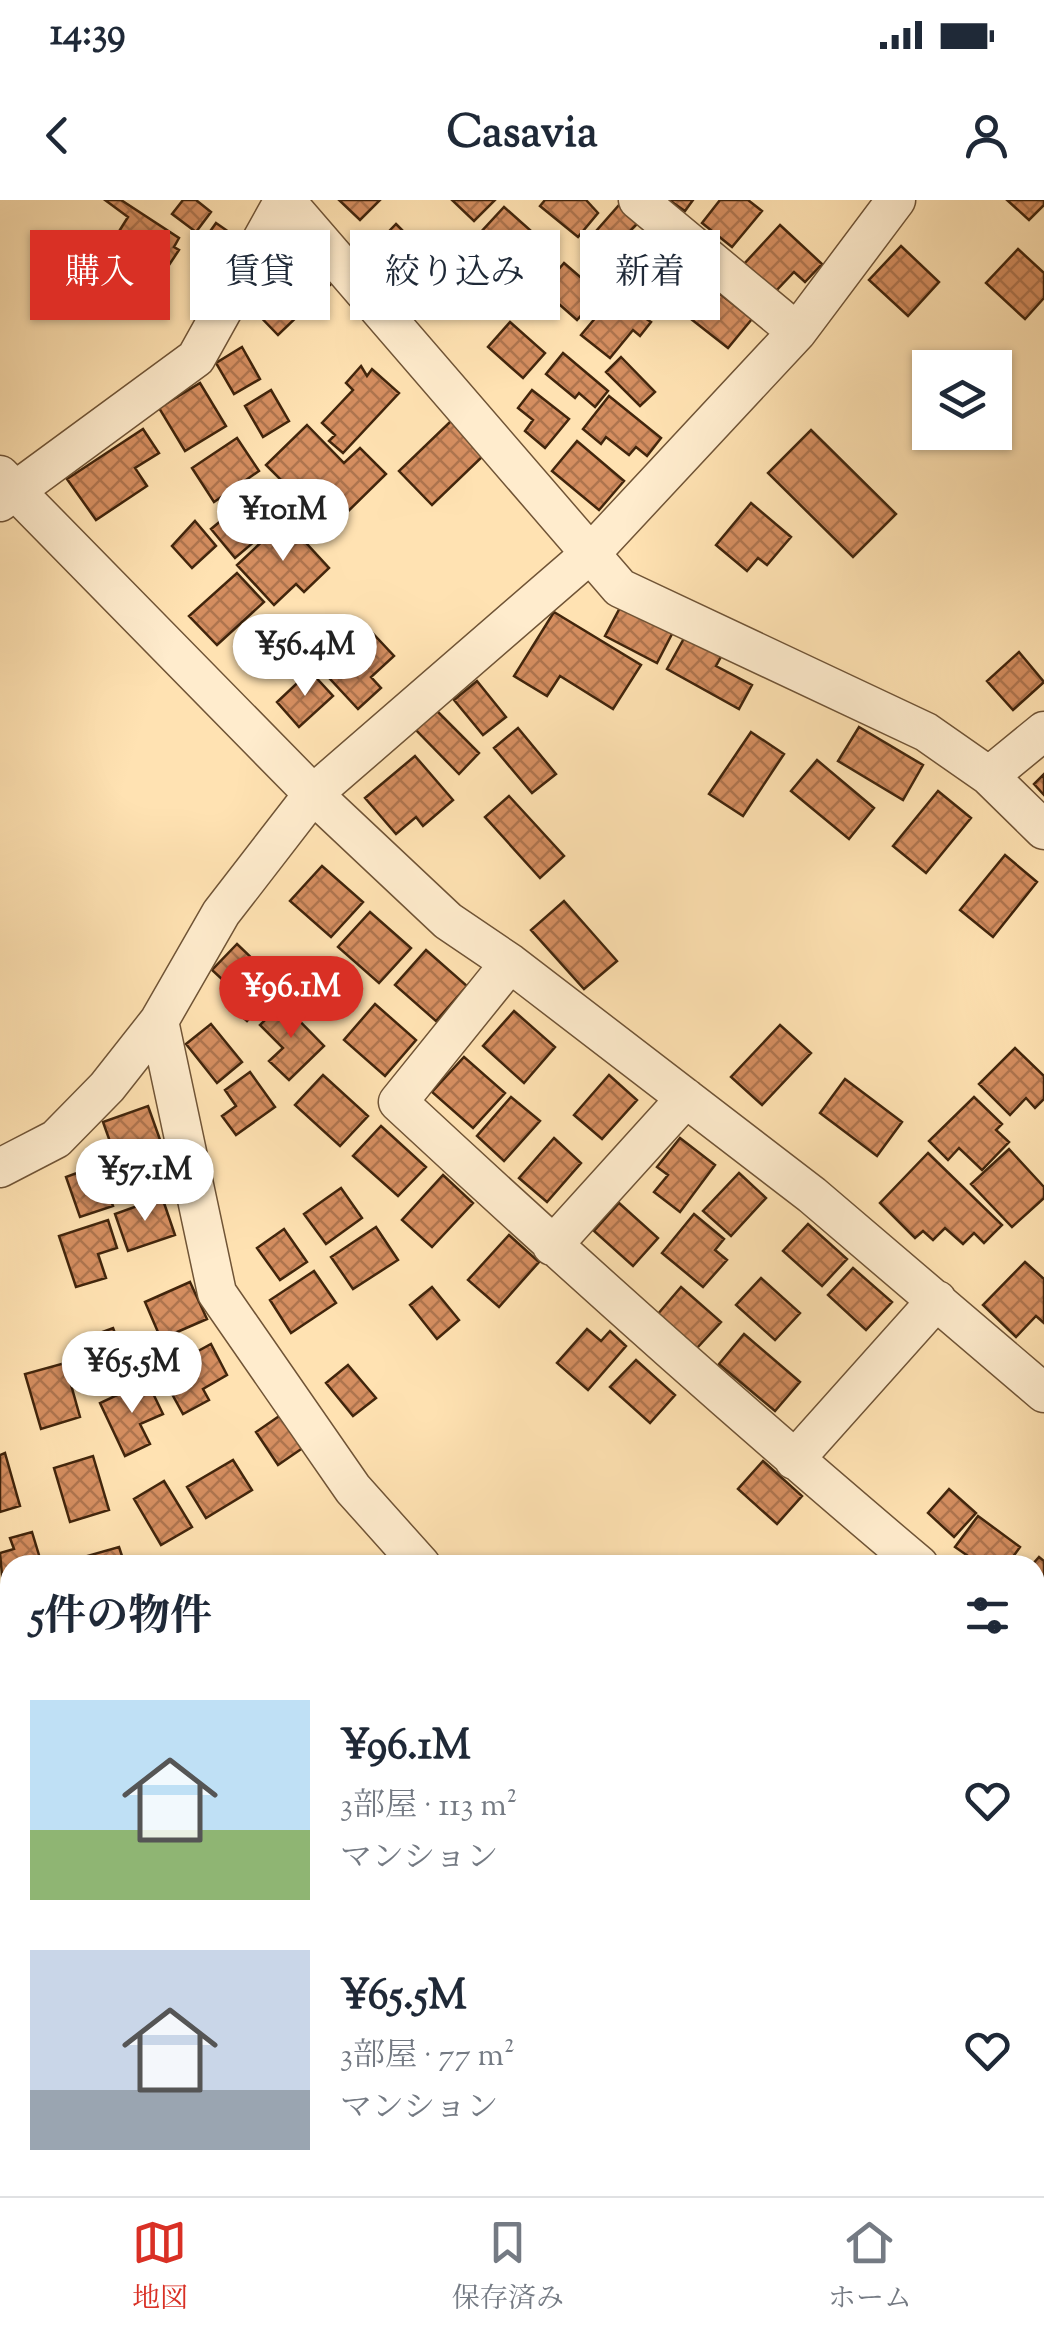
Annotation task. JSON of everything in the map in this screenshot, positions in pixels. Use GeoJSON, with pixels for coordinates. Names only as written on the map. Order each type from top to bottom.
{"type":"FeatureCollection","features":[{"type":"Feature","properties":{"kind":"street"},"geometry":{"type":"LineString","coordinates":[[1044,830],[989,776],[926,732],[620,588],[285,200],[196,358],[5,489],[448,922],[510,963],[812,1194],[1044,1393]]}},
{"type":"Feature","properties":{"kind":"street"},"geometry":{"type":"LineString","coordinates":[[638,200],[797,332]]}},
{"type":"Feature","properties":{"kind":"street"},"geometry":{"type":"LineString","coordinates":[[0,1168],[56,1139],[107,1087],[159,1021],[221,913],[313,794],[592,553],[797,332],[896,200]]}},
{"type":"Feature","properties":{"kind":"street"},"geometry":{"type":"LineString","coordinates":[[989,776],[1044,731]]}},
{"type":"Feature","properties":{"kind":"street"},"geometry":{"type":"LineString","coordinates":[[510,963],[398,1102],[552,1246],[907,1555]]}},
{"type":"Feature","properties":{"kind":"street"},"geometry":{"type":"LineString","coordinates":[[159,1021],[217,1292],[353,1488],[411,1555]]}},
{"type":"Feature","properties":{"kind":"street"},"geometry":{"type":"LineString","coordinates":[[552,1246],[686,1098]]}},
{"type":"Feature","properties":{"kind":"street"},"geometry":{"type":"LineString","coordinates":[[794,1460],[937,1300]]}},
{"type":"Feature","properties":{"kind":"building"},"geometry":{"type":"Polygon","coordinates":[[[105,200],[121,200],[167,230],[120,230],[128,217],[105,200]]]}},
{"type":"Feature","properties":{"kind":"building"},"geometry":{"type":"Polygon","coordinates":[[[183,200],[196,200],[211,212],[198,230],[172,214],[183,200]]]}},
{"type":"Feature","properties":{"kind":"building"},"geometry":{"type":"Polygon","coordinates":[[[339,200],[380,200],[360,220],[339,200]]]}},
{"type":"Feature","properties":{"kind":"building"},"geometry":{"type":"Polygon","coordinates":[[[452,200],[495,200],[474,221],[452,200]]]}},
{"type":"Feature","properties":{"kind":"building"},"geometry":{"type":"Polygon","coordinates":[[[545,200],[586,200],[598,213],[578,237],[540,206],[545,200]]]}},
{"type":"Feature","properties":{"kind":"building"},"geometry":{"type":"Polygon","coordinates":[[[669,200],[693,200],[685,211],[669,200]]]}},
{"type":"Feature","properties":{"kind":"building"},"geometry":{"type":"Polygon","coordinates":[[[720,200],[748,200],[762,211],[732,247],[720,237],[720,230],[711,230],[702,223],[720,200]]]}},
{"type":"Feature","properties":{"kind":"building"},"geometry":{"type":"Polygon","coordinates":[[[1007,200],[1044,200],[1044,205],[1029,220],[1007,200]]]}},
{"type":"Feature","properties":{"kind":"building"},"geometry":{"type":"Polygon","coordinates":[[[619,205],[638,223],[631,230],[597,230],[619,205]]]}},
{"type":"Feature","properties":{"kind":"building"},"geometry":{"type":"Polygon","coordinates":[[[504,207],[530,230],[483,230],[504,207]]]}},
{"type":"Feature","properties":{"kind":"building"},"geometry":{"type":"Polygon","coordinates":[[[780,225],[822,264],[805,282],[794,272],[774,293],[744,264],[780,225]]]}},
{"type":"Feature","properties":{"kind":"building"},"geometry":{"type":"Polygon","coordinates":[[[170,232],[179,238],[174,247],[179,250],[170,264],[170,232]]]}},
{"type":"Feature","properties":{"kind":"building"},"geometry":{"type":"Polygon","coordinates":[[[901,246],[939,282],[908,316],[869,280],[901,246]]]}},
{"type":"Feature","properties":{"kind":"building"},"geometry":{"type":"Polygon","coordinates":[[[1018,249],[1044,273],[1044,298],[1025,319],[986,283],[1018,249]]]}},
{"type":"Feature","properties":{"kind":"building"},"geometry":{"type":"Polygon","coordinates":[[[564,263],[580,277],[577,320],[560,305],[560,268],[564,263]]]}},
{"type":"Feature","properties":{"kind":"building"},"geometry":{"type":"Polygon","coordinates":[[[720,294],[752,319],[728,348],[692,320],[720,320],[720,294]]]}},
{"type":"Feature","properties":{"kind":"building"},"geometry":{"type":"Polygon","coordinates":[[[263,320],[294,320],[278,335],[263,320]]]}},
{"type":"Feature","properties":{"kind":"building"},"geometry":{"type":"Polygon","coordinates":[[[594,320],[651,322],[640,336],[633,330],[610,358],[581,335],[594,320]]]}},
{"type":"Feature","properties":{"kind":"building"},"geometry":{"type":"Polygon","coordinates":[[[510,322],[545,353],[523,378],[488,347],[510,322]]]}},
{"type":"Feature","properties":{"kind":"building"},"geometry":{"type":"Polygon","coordinates":[[[242,347],[260,379],[234,394],[216,363],[242,347]]]}},
{"type":"Feature","properties":{"kind":"building"},"geometry":{"type":"Polygon","coordinates":[[[563,353],[608,391],[595,407],[579,393],[575,398],[546,374],[563,353]]]}},
{"type":"Feature","properties":{"kind":"building"},"geometry":{"type":"Polygon","coordinates":[[[621,357],[655,392],[640,406],[606,372],[621,357]]]}},
{"type":"Feature","properties":{"kind":"building"},"geometry":{"type":"Polygon","coordinates":[[[361,366],[367,376],[372,369],[399,393],[343,453],[329,441],[335,435],[322,423],[353,390],[346,383],[361,366]]]}},
{"type":"Feature","properties":{"kind":"building"},"geometry":{"type":"Polygon","coordinates":[[[200,383],[226,426],[185,451],[159,408],[200,383]]]}},
{"type":"Feature","properties":{"kind":"building"},"geometry":{"type":"Polygon","coordinates":[[[271,390],[289,421],[263,437],[245,406],[271,390]]]}},
{"type":"Feature","properties":{"kind":"building"},"geometry":{"type":"Polygon","coordinates":[[[532,390],[569,419],[545,448],[525,431],[533,420],[518,408],[532,390]]]}},
{"type":"Feature","properties":{"kind":"building"},"geometry":{"type":"Polygon","coordinates":[[[609,396],[661,438],[647,456],[636,447],[629,455],[606,437],[601,444],[583,429],[609,396]]]}},
{"type":"Feature","properties":{"kind":"building"},"geometry":{"type":"Polygon","coordinates":[[[451,421],[484,455],[432,505],[399,471],[451,421]]]}},
{"type":"Feature","properties":{"kind":"building"},"geometry":{"type":"Polygon","coordinates":[[[307,425],[344,463],[360,448],[386,474],[330,529],[266,465],[307,425]]]}},
{"type":"Feature","properties":{"kind":"building"},"geometry":{"type":"Polygon","coordinates":[[[143,429],[159,453],[135,468],[147,486],[96,520],[67,479],[143,429]]]}},
{"type":"Feature","properties":{"kind":"building"},"geometry":{"type":"Polygon","coordinates":[[[811,430],[896,514],[853,557],[768,473],[811,430]]]}},
{"type":"Feature","properties":{"kind":"building"},"geometry":{"type":"Polygon","coordinates":[[[237,438],[259,471],[214,502],[192,468],[237,438]]]}},
{"type":"Feature","properties":{"kind":"building"},"geometry":{"type":"Polygon","coordinates":[[[577,441],[624,481],[599,510],[552,471],[577,441]]]}},
{"type":"Feature","properties":{"kind":"building"},"geometry":{"type":"Polygon","coordinates":[[[259,489],[283,517],[235,558],[211,529],[259,489]]]}},
{"type":"Feature","properties":{"kind":"building"},"geometry":{"type":"Polygon","coordinates":[[[751,503],[791,537],[767,565],[758,558],[747,571],[716,545],[751,503]]]}},
{"type":"Feature","properties":{"kind":"building"},"geometry":{"type":"Polygon","coordinates":[[[285,520],[329,568],[304,592],[296,584],[274,605],[237,565],[285,520]]]}},
{"type":"Feature","properties":{"kind":"building"},"geometry":{"type":"Polygon","coordinates":[[[195,521],[216,546],[192,568],[172,546],[195,521]]]}},
{"type":"Feature","properties":{"kind":"building"},"geometry":{"type":"Polygon","coordinates":[[[237,573],[264,602],[217,645],[189,616],[237,573]]]}},
{"type":"Feature","properties":{"kind":"building"},"geometry":{"type":"Polygon","coordinates":[[[622,604],[674,630],[657,663],[605,636],[622,604]]]}},
{"type":"Feature","properties":{"kind":"building"},"geometry":{"type":"Polygon","coordinates":[[[554,612],[641,665],[613,709],[560,676],[547,696],[514,676],[554,612]]]}},
{"type":"Feature","properties":{"kind":"building"},"geometry":{"type":"Polygon","coordinates":[[[279,623],[301,648],[277,670],[257,647],[279,623]]]}},
{"type":"Feature","properties":{"kind":"building"},"geometry":{"type":"Polygon","coordinates":[[[365,625],[394,656],[371,677],[381,688],[358,709],[319,667],[365,625]]]}},
{"type":"Feature","properties":{"kind":"building"},"geometry":{"type":"Polygon","coordinates":[[[687,633],[723,653],[716,666],[752,685],[739,709],[667,669],[687,633]]]}},
{"type":"Feature","properties":{"kind":"building"},"geometry":{"type":"Polygon","coordinates":[[[1019,652],[1044,682],[1013,710],[987,681],[1019,652]]]}},
{"type":"Feature","properties":{"kind":"building"},"geometry":{"type":"Polygon","coordinates":[[[310,671],[333,696],[299,727],[277,702],[310,671]]]}},
{"type":"Feature","properties":{"kind":"building"},"geometry":{"type":"Polygon","coordinates":[[[477,681],[506,717],[483,735],[454,700],[477,681]]]}},
{"type":"Feature","properties":{"kind":"building"},"geometry":{"type":"Polygon","coordinates":[[[434,708],[479,753],[459,774],[414,728],[434,708]]]}},
{"type":"Feature","properties":{"kind":"building"},"geometry":{"type":"Polygon","coordinates":[[[859,727],[923,765],[903,800],[838,761],[859,727]]]}},
{"type":"Feature","properties":{"kind":"building"},"geometry":{"type":"Polygon","coordinates":[[[518,728],[556,774],[532,793],[494,748],[518,728]]]}},
{"type":"Feature","properties":{"kind":"building"},"geometry":{"type":"Polygon","coordinates":[[[751,732],[784,754],[743,816],[709,794],[751,732]]]}},
{"type":"Feature","properties":{"kind":"building"},"geometry":{"type":"Polygon","coordinates":[[[415,756],[453,800],[423,826],[416,817],[396,834],[365,798],[415,756]]]}},
{"type":"Feature","properties":{"kind":"building"},"geometry":{"type":"Polygon","coordinates":[[[817,760],[874,808],[849,839],[791,791],[817,760]]]}},
{"type":"Feature","properties":{"kind":"building"},"geometry":{"type":"Polygon","coordinates":[[[1044,774],[1044,795],[1034,784],[1044,774]]]}},
{"type":"Feature","properties":{"kind":"building"},"geometry":{"type":"Polygon","coordinates":[[[938,791],[971,818],[926,873],[893,846],[938,791]]]}},
{"type":"Feature","properties":{"kind":"building"},"geometry":{"type":"Polygon","coordinates":[[[509,796],[564,856],[540,878],[485,817],[509,796]]]}},
{"type":"Feature","properties":{"kind":"building"},"geometry":{"type":"Polygon","coordinates":[[[1005,855],[1037,882],[993,937],[960,910],[1005,855]]]}},
{"type":"Feature","properties":{"kind":"building"},"geometry":{"type":"Polygon","coordinates":[[[322,866],[363,902],[331,937],[290,901],[322,866]]]}},
{"type":"Feature","properties":{"kind":"building"},"geometry":{"type":"Polygon","coordinates":[[[564,901],[617,961],[584,989],[531,930],[564,901]]]}},
{"type":"Feature","properties":{"kind":"building"},"geometry":{"type":"Polygon","coordinates":[[[370,912],[411,948],[379,983],[338,947],[370,912]]]}},
{"type":"Feature","properties":{"kind":"building"},"geometry":{"type":"Polygon","coordinates":[[[237,944],[281,986],[247,1021],[228,1004],[238,994],[212,970],[237,944]]]}},
{"type":"Feature","properties":{"kind":"building"},"geometry":{"type":"Polygon","coordinates":[[[426,950],[467,986],[436,1021],[395,985],[426,950]]]}},
{"type":"Feature","properties":{"kind":"building"},"geometry":{"type":"Polygon","coordinates":[[[282,1003],[324,1046],[289,1080],[269,1061],[283,1048],[260,1025],[282,1003]]]}},
{"type":"Feature","properties":{"kind":"building"},"geometry":{"type":"Polygon","coordinates":[[[375,1004],[416,1040],[385,1076],[344,1040],[375,1004]]]}},
{"type":"Feature","properties":{"kind":"building"},"geometry":{"type":"Polygon","coordinates":[[[514,1011],[555,1047],[524,1083],[483,1046],[514,1011]]]}},
{"type":"Feature","properties":{"kind":"building"},"geometry":{"type":"Polygon","coordinates":[[[211,1024],[242,1062],[217,1083],[186,1044],[211,1024]]]}},
{"type":"Feature","properties":{"kind":"building"},"geometry":{"type":"Polygon","coordinates":[[[780,1025],[811,1053],[762,1105],[731,1077],[780,1025]]]}},
{"type":"Feature","properties":{"kind":"building"},"geometry":{"type":"Polygon","coordinates":[[[1015,1048],[1044,1076],[1044,1099],[1035,1108],[1026,1098],[1010,1115],[979,1084],[1015,1048]]]}},
{"type":"Feature","properties":{"kind":"building"},"geometry":{"type":"Polygon","coordinates":[[[464,1057],[505,1093],[473,1128],[432,1092],[464,1057]]]}},
{"type":"Feature","properties":{"kind":"building"},"geometry":{"type":"Polygon","coordinates":[[[250,1072],[275,1107],[236,1135],[222,1116],[236,1106],[225,1090],[250,1072]]]}},
{"type":"Feature","properties":{"kind":"building"},"geometry":{"type":"Polygon","coordinates":[[[323,1075],[368,1116],[340,1146],[295,1105],[323,1075]]]}},
{"type":"Feature","properties":{"kind":"building"},"geometry":{"type":"Polygon","coordinates":[[[609,1075],[637,1100],[602,1139],[574,1115],[609,1075]]]}},
{"type":"Feature","properties":{"kind":"building"},"geometry":{"type":"Polygon","coordinates":[[[845,1079],[902,1122],[877,1156],[820,1113],[845,1079]]]}},
{"type":"Feature","properties":{"kind":"building"},"geometry":{"type":"Polygon","coordinates":[[[511,1097],[540,1121],[504,1161],[477,1136],[511,1097]]]}},
{"type":"Feature","properties":{"kind":"building"},"geometry":{"type":"Polygon","coordinates":[[[974,1097],[1002,1124],[996,1130],[1009,1142],[982,1170],[959,1148],[948,1160],[929,1141],[974,1097]]]}},
{"type":"Feature","properties":{"kind":"building"},"geometry":{"type":"Polygon","coordinates":[[[148,1106],[169,1165],[124,1181],[103,1122],[148,1106]]]}},
{"type":"Feature","properties":{"kind":"building"},"geometry":{"type":"Polygon","coordinates":[[[381,1126],[426,1167],[398,1196],[353,1156],[381,1126]]]}},
{"type":"Feature","properties":{"kind":"building"},"geometry":{"type":"Polygon","coordinates":[[[554,1138],[581,1163],[547,1202],[519,1178],[554,1138]]]}},
{"type":"Feature","properties":{"kind":"building"},"geometry":{"type":"Polygon","coordinates":[[[680,1138],[715,1165],[680,1212],[654,1192],[668,1175],[657,1167],[680,1138]]]}},
{"type":"Feature","properties":{"kind":"building"},"geometry":{"type":"Polygon","coordinates":[[[1009,1149],[1044,1187],[1044,1198],[1012,1227],[971,1184],[1009,1149]]]}},
{"type":"Feature","properties":{"kind":"building"},"geometry":{"type":"Polygon","coordinates":[[[928,1153],[1002,1225],[984,1243],[974,1233],[963,1244],[945,1228],[933,1240],[923,1231],[915,1238],[880,1203],[928,1153]]]}},
{"type":"Feature","properties":{"kind":"building"},"geometry":{"type":"Polygon","coordinates":[[[98,1165],[113,1206],[80,1217],[66,1177],[98,1165]]]}},
{"type":"Feature","properties":{"kind":"building"},"geometry":{"type":"Polygon","coordinates":[[[739,1173],[766,1198],[731,1236],[703,1211],[739,1173]]]}},
{"type":"Feature","properties":{"kind":"building"},"geometry":{"type":"Polygon","coordinates":[[[443,1175],[473,1203],[432,1247],[402,1220],[443,1175]]]}},
{"type":"Feature","properties":{"kind":"building"},"geometry":{"type":"Polygon","coordinates":[[[341,1188],[362,1218],[326,1244],[304,1214],[341,1188]]]}},
{"type":"Feature","properties":{"kind":"building"},"geometry":{"type":"Polygon","coordinates":[[[162,1197],[175,1235],[128,1251],[115,1214],[162,1197]]]}},
{"type":"Feature","properties":{"kind":"building"},"geometry":{"type":"Polygon","coordinates":[[[619,1203],[658,1238],[633,1266],[594,1231],[619,1203]]]}},
{"type":"Feature","properties":{"kind":"building"},"geometry":{"type":"Polygon","coordinates":[[[694,1214],[724,1239],[715,1250],[727,1260],[703,1287],[662,1253],[694,1214]]]}},
{"type":"Feature","properties":{"kind":"building"},"geometry":{"type":"Polygon","coordinates":[[[108,1220],[117,1248],[98,1254],[106,1278],[76,1287],[59,1236],[108,1220]]]}},
{"type":"Feature","properties":{"kind":"building"},"geometry":{"type":"Polygon","coordinates":[[[808,1224],[847,1259],[822,1286],[783,1251],[808,1224]]]}},
{"type":"Feature","properties":{"kind":"building"},"geometry":{"type":"Polygon","coordinates":[[[376,1227],[398,1260],[353,1289],[331,1257],[376,1227]]]}},
{"type":"Feature","properties":{"kind":"building"},"geometry":{"type":"Polygon","coordinates":[[[284,1229],[307,1262],[280,1280],[257,1248],[284,1229]]]}},
{"type":"Feature","properties":{"kind":"building"},"geometry":{"type":"Polygon","coordinates":[[[509,1235],[539,1262],[499,1307],[468,1280],[509,1235]]]}},
{"type":"Feature","properties":{"kind":"building"},"geometry":{"type":"Polygon","coordinates":[[[1025,1262],[1044,1279],[1044,1323],[1036,1316],[1016,1337],[983,1305],[1025,1262]]]}},
{"type":"Feature","properties":{"kind":"building"},"geometry":{"type":"Polygon","coordinates":[[[853,1268],[892,1302],[866,1330],[828,1295],[853,1268]]]}},
{"type":"Feature","properties":{"kind":"building"},"geometry":{"type":"Polygon","coordinates":[[[314,1271],[336,1303],[291,1333],[270,1300],[314,1271]]]}},
{"type":"Feature","properties":{"kind":"building"},"geometry":{"type":"Polygon","coordinates":[[[761,1278],[800,1313],[775,1340],[736,1305],[761,1278]]]}},
{"type":"Feature","properties":{"kind":"building"},"geometry":{"type":"Polygon","coordinates":[[[190,1282],[207,1319],[161,1339],[145,1302],[190,1282]]]}},
{"type":"Feature","properties":{"kind":"building"},"geometry":{"type":"Polygon","coordinates":[[[432,1287],[459,1320],[437,1339],[410,1305],[432,1287]]]}},
{"type":"Feature","properties":{"kind":"building"},"geometry":{"type":"Polygon","coordinates":[[[681,1287],[721,1322],[696,1349],[657,1315],[681,1287]]]}},
{"type":"Feature","properties":{"kind":"building"},"geometry":{"type":"Polygon","coordinates":[[[113,1328],[132,1378],[106,1388],[86,1338],[113,1328]]]}},
{"type":"Feature","properties":{"kind":"building"},"geometry":{"type":"Polygon","coordinates":[[[587,1329],[601,1341],[610,1331],[626,1346],[588,1390],[557,1363],[587,1329]]]}},
{"type":"Feature","properties":{"kind":"building"},"geometry":{"type":"Polygon","coordinates":[[[744,1334],[800,1382],[775,1411],[719,1364],[744,1334]]]}},
{"type":"Feature","properties":{"kind":"building"},"geometry":{"type":"Polygon","coordinates":[[[211,1344],[227,1375],[203,1389],[209,1400],[183,1414],[160,1372],[211,1344]]]}},
{"type":"Feature","properties":{"kind":"building"},"geometry":{"type":"Polygon","coordinates":[[[636,1360],[675,1395],[650,1423],[610,1387],[636,1360]]]}},
{"type":"Feature","properties":{"kind":"building"},"geometry":{"type":"Polygon","coordinates":[[[65,1363],[80,1417],[41,1429],[25,1374],[65,1363]]]}},
{"type":"Feature","properties":{"kind":"building"},"geometry":{"type":"Polygon","coordinates":[[[348,1365],[376,1398],[353,1416],[326,1383],[348,1365]]]}},
{"type":"Feature","properties":{"kind":"building"},"geometry":{"type":"Polygon","coordinates":[[[147,1381],[163,1414],[140,1424],[150,1444],[125,1456],[100,1403],[147,1381]]]}},
{"type":"Feature","properties":{"kind":"building"},"geometry":{"type":"Polygon","coordinates":[[[288,1410],[310,1443],[278,1465],[256,1432],[288,1410]]]}},
{"type":"Feature","properties":{"kind":"building"},"geometry":{"type":"Polygon","coordinates":[[[5,1453],[20,1506],[0,1512],[0,1455],[5,1453]]]}},
{"type":"Feature","properties":{"kind":"building"},"geometry":{"type":"Polygon","coordinates":[[[93,1456],[109,1510],[70,1522],[54,1468],[93,1456]]]}},
{"type":"Feature","properties":{"kind":"building"},"geometry":{"type":"Polygon","coordinates":[[[233,1460],[252,1490],[206,1518],[187,1487],[233,1460]]]}},
{"type":"Feature","properties":{"kind":"building"},"geometry":{"type":"Polygon","coordinates":[[[763,1461],[802,1496],[777,1524],[738,1489],[763,1461]]]}},
{"type":"Feature","properties":{"kind":"building"},"geometry":{"type":"Polygon","coordinates":[[[164,1481],[192,1527],[161,1545],[134,1499],[164,1481]]]}},
{"type":"Feature","properties":{"kind":"building"},"geometry":{"type":"Polygon","coordinates":[[[949,1489],[976,1513],[954,1537],[928,1513],[949,1489]]]}},
{"type":"Feature","properties":{"kind":"building"},"geometry":{"type":"Polygon","coordinates":[[[978,1516],[1020,1547],[1014,1555],[967,1555],[955,1547],[978,1516]]]}},
{"type":"Feature","properties":{"kind":"building"},"geometry":{"type":"Polygon","coordinates":[[[32,1532],[39,1555],[0,1555],[14,1549],[10,1538],[32,1532]]]}},
{"type":"Feature","properties":{"kind":"building"},"geometry":{"type":"Polygon","coordinates":[[[119,1547],[122,1555],[91,1555],[119,1547]]]}}]}
